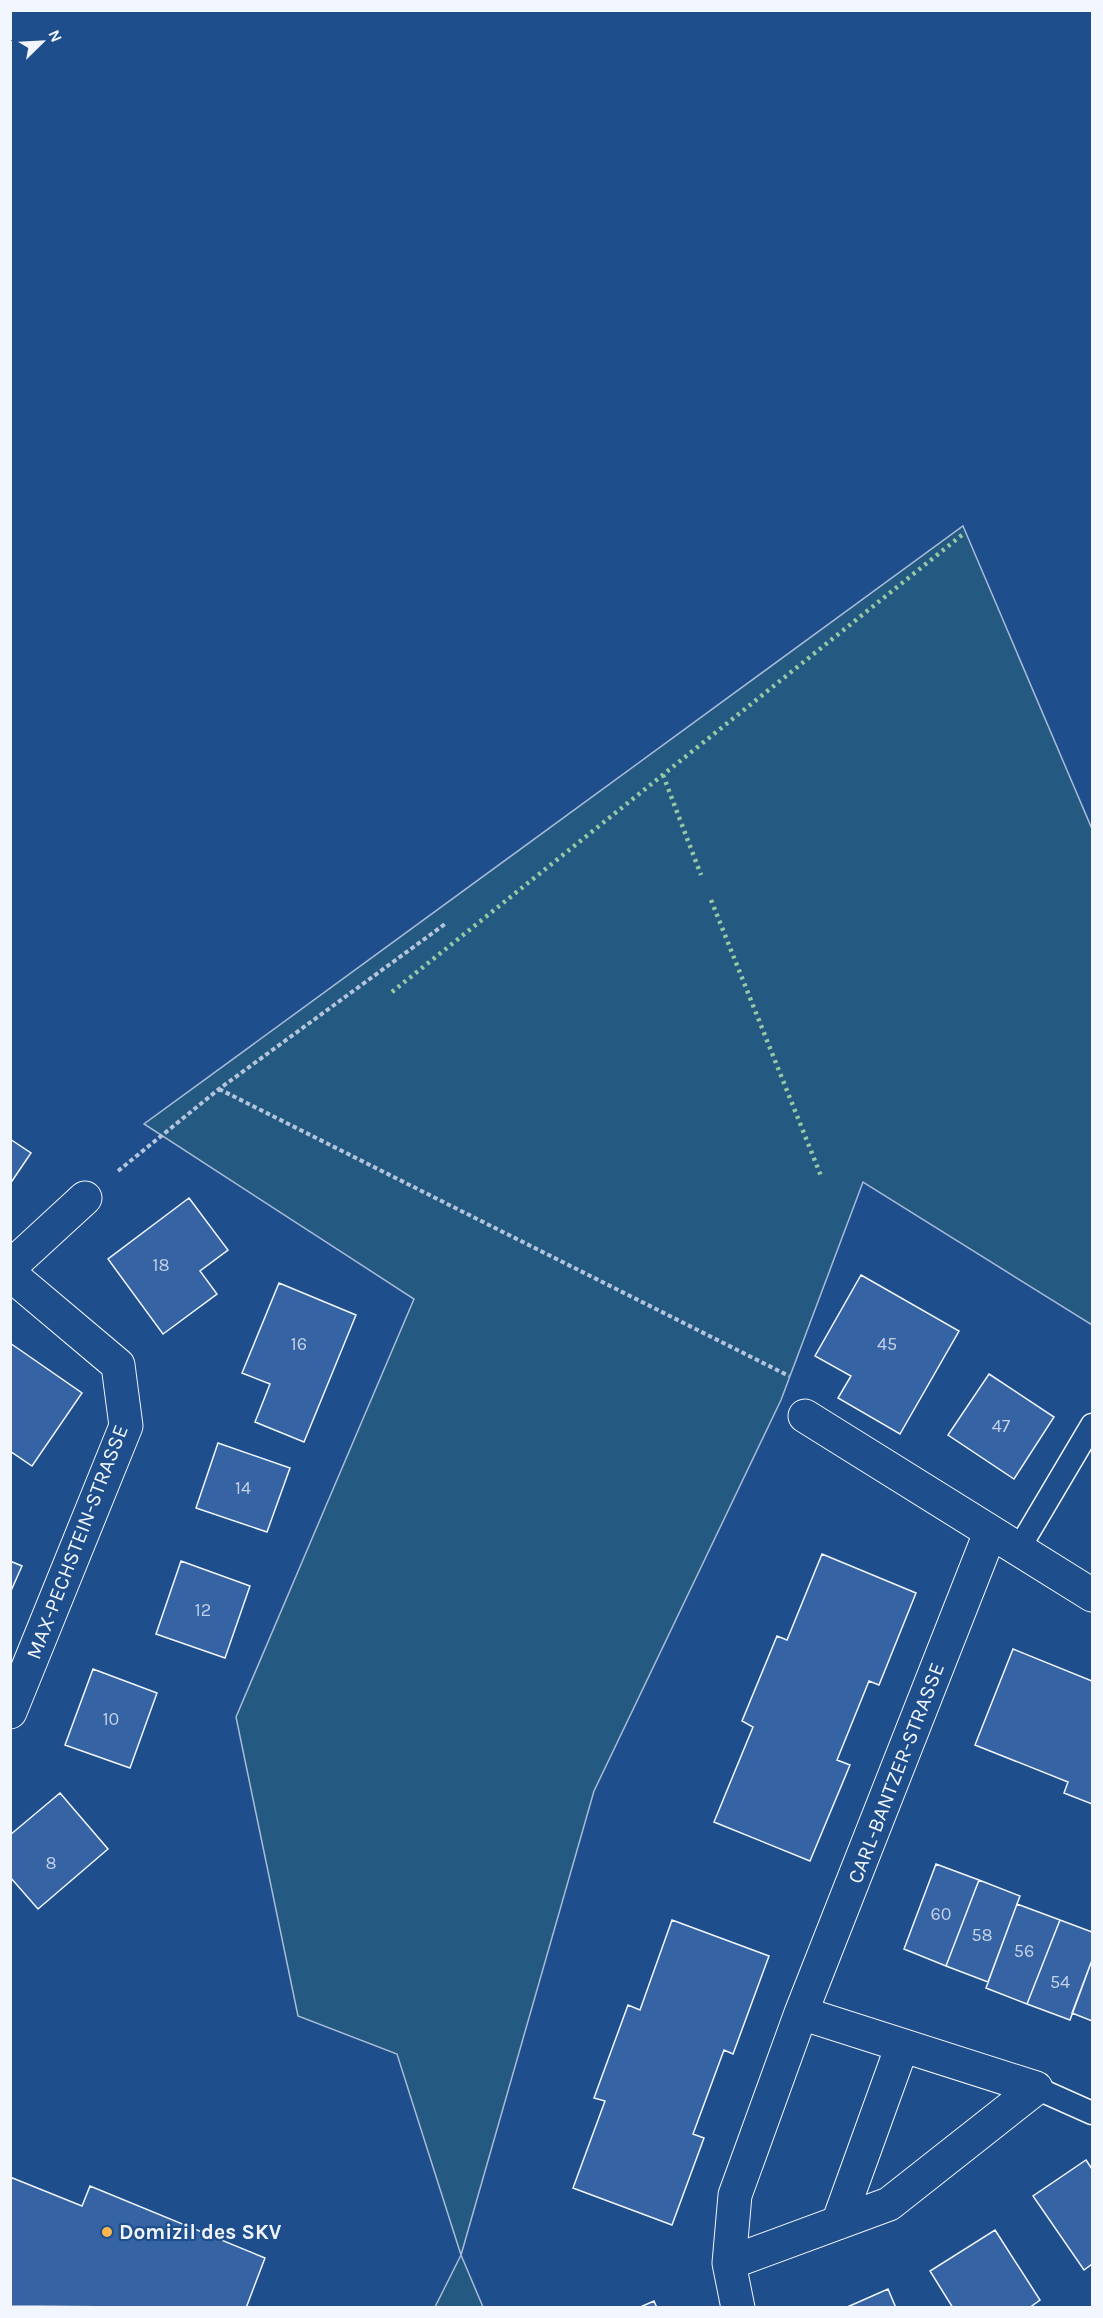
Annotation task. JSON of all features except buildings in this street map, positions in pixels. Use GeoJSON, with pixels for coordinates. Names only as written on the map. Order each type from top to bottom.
{"type":"FeatureCollection","features":[{"type":"Feature","properties":{"kind":"street"},"geometry":{"type":"LineString","coordinates":[[10,1267],[85,1198]]}},
{"type":"Feature","properties":{"kind":"street","name":"MAX-PECHSTEIN-STRASSE"},"geometry":{"type":"LineString","coordinates":[[10,1274],[118,1365],[126,1426],[10,1712]]}},
{"type":"Feature","properties":{"kind":"street"},"geometry":{"type":"LineString","coordinates":[[805,1416],[1092,1595]]}},
{"type":"Feature","properties":{"kind":"street","name":"CARL-BANTZER-STRASSE"},"geometry":{"type":"LineString","coordinates":[[738,2307],[729,2264],[735,2195],[801,2013],[990,1533]]}},
{"type":"Feature","properties":{"kind":"street"},"geometry":{"type":"LineString","coordinates":[[801,2013],[1036,2088]]}},
{"type":"Feature","properties":{"kind":"street"},"geometry":{"type":"LineString","coordinates":[[838,2223],[902,2046]]}},
{"type":"Feature","properties":{"kind":"street"},"geometry":{"type":"LineString","coordinates":[[729,2264],[889,2204],[1036,2088]]}},
{"type":"Feature","properties":{"kind":"lane"},"geometry":{"type":"LineString","coordinates":[[1018,1550],[1092,1425]]}},
{"type":"Feature","properties":{"kind":"lane"},"geometry":{"type":"LineString","coordinates":[[1036,2088],[1092,2113]]}},
{"type":"Feature","properties":{"kind":"path"},"geometry":{"type":"LineString","coordinates":[[85,1198],[219,1089],[445,924]]}},
{"type":"Feature","properties":{"kind":"path"},"geometry":{"type":"LineString","coordinates":[[219,1089],[790,1377],[805,1416]]}},
{"type":"Feature","properties":{"kind":"shaded area"},"geometry":{"type":"Polygon","coordinates":[[[963,526],[1092,829],[1092,1325],[863,1182],[781,1400],[594,1791],[461,2255],[397,2054],[298,2016],[236,1717],[414,1299],[144,1124],[963,526]]]}},
{"type":"Feature","properties":{"kind":"shaded area"},"geometry":{"type":"Polygon","coordinates":[[[461,2255],[483,2307],[435,2307],[461,2255]]]}},
{"type":"Feature","properties":{"kind":"hedge"},"geometry":{"type":"LineString","coordinates":[[392,992],[962,535]]}},
{"type":"Feature","properties":{"kind":"hedge"},"geometry":{"type":"LineString","coordinates":[[663,775],[701,875]]}},
{"type":"Feature","properties":{"kind":"hedge"},"geometry":{"type":"LineString","coordinates":[[711,900],[821,1176]]}},
{"type":"Feature","properties":{"kind":"place","name":"Domizil des SKV"},"geometry":{"type":"Point","coordinates":[107,2232]}}]}
